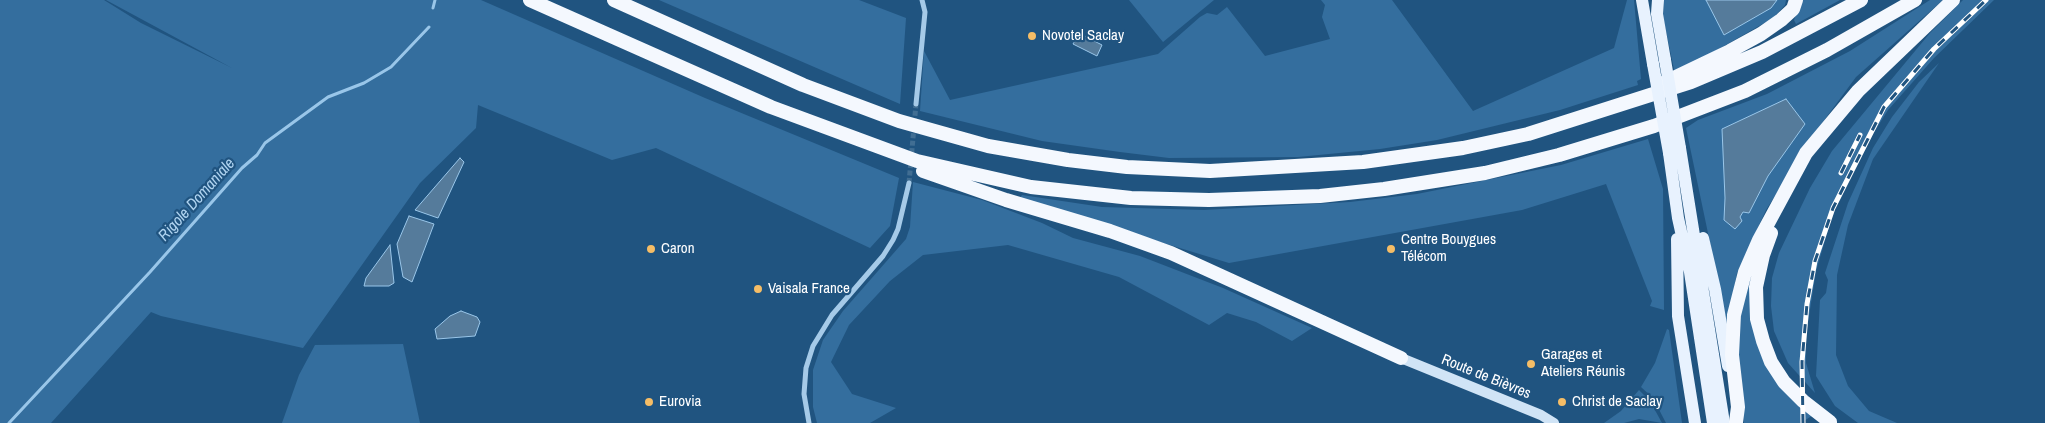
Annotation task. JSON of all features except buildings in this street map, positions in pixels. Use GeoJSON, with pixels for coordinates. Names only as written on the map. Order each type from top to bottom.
{"type":"FeatureCollection","features":[{"type":"Feature","properties":{"kind":"highway"},"geometry":{"type":"LineString","coordinates":[[530,0],[771,107],[903,155],[965,174],[1032,188],[1131,198],[1209,200],[1320,196],[1443,181],[1559,155],[1684,115],[1780,74],[1915,0]]}},
{"type":"Feature","properties":{"kind":"highway"},"geometry":{"type":"LineString","coordinates":[[614,0],[803,85],[899,121],[988,146],[1027,154],[1127,167],[1210,171],[1250,170],[1406,156],[1528,134],[1691,82],[1762,52],[1861,0]]}},
{"type":"Feature","properties":{"kind":"highway"},"geometry":{"type":"LineString","coordinates":[[1641,99],[1644,93],[1761,34],[1793,9],[1796,0]]}},
{"type":"Feature","properties":{"kind":"highway"},"geometry":{"type":"LineString","coordinates":[[1736,423],[1738,407],[1733,371],[1732,336],[1734,315],[1740,287],[1751,256],[1769,220],[1806,153],[1858,91],[1953,0]]}},
{"type":"Feature","properties":{"kind":"highway"},"geometry":{"type":"LineString","coordinates":[[1818,141],[1766,246],[1758,277],[1756,298],[1759,330],[1766,352],[1778,373],[1793,392],[1828,423]]}},
{"type":"Feature","properties":{"kind":"highway"},"geometry":{"type":"LineString","coordinates":[[903,155],[920,170],[1006,200],[1110,231],[1172,253],[1404,360]]}},
{"type":"Feature","properties":{"kind":"main road"},"geometry":{"type":"LineString","coordinates":[[1642,0],[1648,35],[1659,62]]}},
{"type":"Feature","properties":{"kind":"main road"},"geometry":{"type":"LineString","coordinates":[[1648,0],[1648,35]]}},
{"type":"Feature","properties":{"kind":"main road"},"geometry":{"type":"LineString","coordinates":[[1658,0],[1659,62],[1674,151],[1692,219],[1724,423]]}},
{"type":"Feature","properties":{"kind":"main road"},"geometry":{"type":"LineString","coordinates":[[1674,151],[1678,218],[1678,316],[1695,423]]}},
{"type":"Feature","properties":{"kind":"main road"},"geometry":{"type":"LineString","coordinates":[[1678,218],[1690,272],[1713,423]]}},
{"type":"Feature","properties":{"kind":"main road"},"geometry":{"type":"LineString","coordinates":[[1692,219],[1701,234],[1715,289],[1736,423]]}},
{"type":"Feature","properties":{"kind":"main road","name":"Route de Bièvres"},"geometry":{"type":"LineString","coordinates":[[1404,360],[1554,422]]}},
{"type":"Feature","properties":{"kind":"street"},"geometry":{"type":"LineString","coordinates":[[916,104],[925,12],[922,0]]}},
{"type":"Feature","properties":{"kind":"street"},"geometry":{"type":"LineString","coordinates":[[809,423],[804,394],[806,368],[813,346],[832,315],[883,256],[893,240],[898,229],[909,183]]}},
{"type":"Feature","properties":{"kind":"shaded area"},"geometry":{"type":"Polygon","coordinates":[[[0,0],[104,0],[141,23],[232,68],[106,0],[481,0],[705,98],[899,178],[890,226],[870,248],[656,148],[612,160],[478,105],[476,128],[420,183],[303,348],[161,316],[151,312],[51,423],[0,423],[0,0]]]}},
{"type":"Feature","properties":{"kind":"shaded area"},"geometry":{"type":"Polygon","coordinates":[[[659,0],[859,0],[906,18],[900,104],[659,0]]]}},
{"type":"Feature","properties":{"kind":"shaded area"},"geometry":{"type":"Polygon","coordinates":[[[1129,0],[1214,0],[1163,42],[1129,0]]]}},
{"type":"Feature","properties":{"kind":"shaded area"},"geometry":{"type":"Polygon","coordinates":[[[1321,0],[1392,0],[1473,111],[1614,48],[1627,0],[1634,0],[1641,79],[1637,81],[1638,85],[1560,110],[1437,140],[1380,149],[1298,157],[1169,158],[1042,141],[920,111],[924,51],[950,100],[1158,54],[1200,17],[1207,13],[1217,15],[1227,7],[1265,56],[1330,39],[1322,17],[1325,5],[1321,0]]]}},
{"type":"Feature","properties":{"kind":"shaded area"},"geometry":{"type":"Polygon","coordinates":[[[1664,0],[1786,0],[1785,5],[1773,18],[1675,74],[1663,17],[1664,0]]]}},
{"type":"Feature","properties":{"kind":"shaded area"},"geometry":{"type":"Polygon","coordinates":[[[1706,0],[1777,0],[1771,8],[1724,35],[1706,0]]]}},
{"type":"Feature","properties":{"kind":"shaded area"},"geometry":{"type":"Polygon","coordinates":[[[1802,0],[1840,0],[1796,24],[1794,20],[1802,0]]]}},
{"type":"Feature","properties":{"kind":"shaded area"},"geometry":{"type":"Polygon","coordinates":[[[1930,0],[1943,0],[1856,77],[1814,134],[1766,210],[1737,273],[1727,324],[1686,128],[1698,120],[1767,94],[1850,51],[1930,0]]]}},
{"type":"Feature","properties":{"kind":"shaded area"},"geometry":{"type":"Polygon","coordinates":[[[1963,0],[1994,0],[1934,58],[1888,110],[1854,164],[1834,210],[1816,271],[1806,335],[1806,363],[1815,393],[1788,363],[1774,331],[1771,306],[1772,278],[1779,253],[1810,188],[1832,151],[1930,33],[1963,0]]]}},
{"type":"Feature","properties":{"kind":"shaded area"},"geometry":{"type":"Polygon","coordinates":[[[1079,33],[1102,45],[1097,56],[1073,44],[1079,33]]]}},
{"type":"Feature","properties":{"kind":"shaded area"},"geometry":{"type":"Polygon","coordinates":[[[1939,63],[1873,159],[1848,225],[1837,275],[1836,355],[1848,386],[1869,411],[1897,423],[1858,423],[1835,406],[1816,376],[1820,300],[1826,293],[1828,280],[1825,273],[1848,203],[1873,148],[1892,117],[1919,82],[1939,63]]]}},
{"type":"Feature","properties":{"kind":"shaded area"},"geometry":{"type":"Polygon","coordinates":[[[1786,99],[1805,124],[1768,176],[1749,213],[1743,212],[1740,217],[1742,221],[1735,229],[1724,220],[1722,129],[1786,99]]]}},
{"type":"Feature","properties":{"kind":"shaded area"},"geometry":{"type":"Polygon","coordinates":[[[1648,139],[1663,189],[1664,310],[1650,306],[1652,301],[1606,184],[1522,210],[1229,263],[1019,199],[1022,195],[1102,207],[1204,210],[1350,202],[1417,194],[1561,165],[1648,139]]]}},
{"type":"Feature","properties":{"kind":"shaded area"},"geometry":{"type":"Polygon","coordinates":[[[460,158],[464,162],[438,218],[415,210],[460,158]]]}},
{"type":"Feature","properties":{"kind":"shaded area"},"geometry":{"type":"Polygon","coordinates":[[[913,182],[982,200],[1042,223],[1073,238],[1140,256],[1223,288],[1312,328],[1292,341],[1256,322],[1227,313],[1209,325],[1119,277],[1008,245],[923,255],[890,281],[849,325],[831,362],[852,394],[896,408],[870,423],[817,423],[813,407],[813,370],[823,340],[843,311],[906,239],[910,227],[913,182]]]}},
{"type":"Feature","properties":{"kind":"shaded area"},"geometry":{"type":"Polygon","coordinates":[[[409,216],[434,224],[412,282],[403,277],[397,244],[409,216]]]}},
{"type":"Feature","properties":{"kind":"shaded area"},"geometry":{"type":"Polygon","coordinates":[[[390,245],[394,283],[389,286],[364,286],[366,278],[390,245]]]}},
{"type":"Feature","properties":{"kind":"shaded area"},"geometry":{"type":"Polygon","coordinates":[[[1752,272],[1752,309],[1759,342],[1813,415],[1801,423],[1744,423],[1737,367],[1741,312],[1752,272]]]}},
{"type":"Feature","properties":{"kind":"shaded area"},"geometry":{"type":"Polygon","coordinates":[[[461,311],[477,317],[480,322],[475,336],[437,339],[435,329],[450,316],[461,311]]]}},
{"type":"Feature","properties":{"kind":"shaded area"},"geometry":{"type":"Polygon","coordinates":[[[1667,329],[1669,330],[1682,423],[1666,423],[1653,398],[1641,387],[1655,363],[1667,329]]]}},
{"type":"Feature","properties":{"kind":"shaded area"},"geometry":{"type":"Polygon","coordinates":[[[403,344],[420,423],[282,423],[299,375],[315,345],[403,344]]]}},
{"type":"Feature","properties":{"kind":"shaded area"},"geometry":{"type":"Polygon","coordinates":[[[1639,390],[1650,401],[1662,423],[1639,419],[1624,423],[1604,423],[1621,411],[1639,390]]]}},
{"type":"Feature","properties":{"kind":"waterway","name":"Rigole Domaniale"},"geometry":{"type":"LineString","coordinates":[[433,8],[435,0]]}},
{"type":"Feature","properties":{"kind":"waterway","name":"Rigole Domaniale"},"geometry":{"type":"LineString","coordinates":[[9,423],[150,272],[242,168],[257,155],[265,143],[328,97],[364,83],[391,67],[429,27]]}},
{"type":"Feature","properties":{"kind":"tunnel"},"geometry":{"type":"LineString","coordinates":[[909,183],[916,104]]}},
{"type":"Feature","properties":{"kind":"railway"},"geometry":{"type":"LineString","coordinates":[[1803,423],[1802,362],[1807,304],[1815,261],[1833,208],[1884,107],[1934,49],[1986,0]]}},
{"type":"Feature","properties":{"kind":"railway"},"geometry":{"type":"LineString","coordinates":[[1841,173],[1860,135]]}},
{"type":"Feature","properties":{"kind":"place","name":"Novotel Saclay"},"geometry":{"type":"Point","coordinates":[1032,36]}},
{"type":"Feature","properties":{"kind":"place","name":"Caron"},"geometry":{"type":"Point","coordinates":[651,249]}},
{"type":"Feature","properties":{"kind":"place","name":"Centre Bouygues Télécom"},"geometry":{"type":"Point","coordinates":[1391,249]}},
{"type":"Feature","properties":{"kind":"place","name":"Vaisala France"},"geometry":{"type":"Point","coordinates":[758,289]}},
{"type":"Feature","properties":{"kind":"place","name":"Garages et Ateliers Réunis"},"geometry":{"type":"Point","coordinates":[1531,364]}},
{"type":"Feature","properties":{"kind":"place","name":"Eurovia"},"geometry":{"type":"Point","coordinates":[649,402]}},
{"type":"Feature","properties":{"kind":"place","name":"Christ de Saclay"},"geometry":{"type":"Point","coordinates":[1562,402]}}]}
